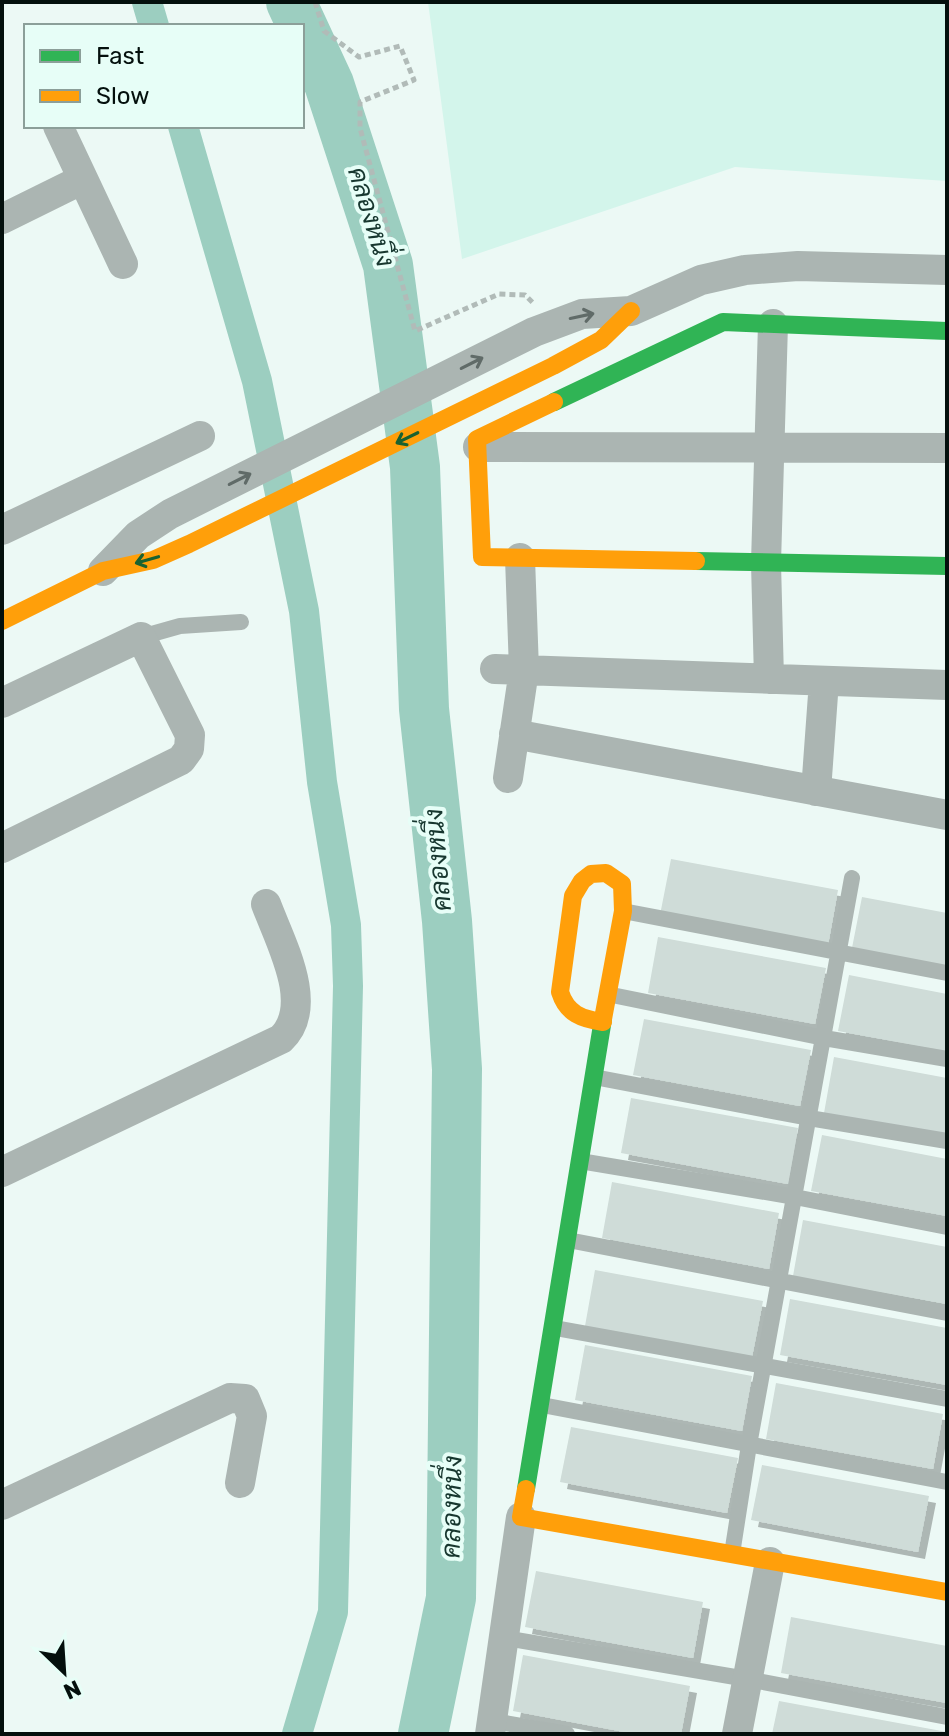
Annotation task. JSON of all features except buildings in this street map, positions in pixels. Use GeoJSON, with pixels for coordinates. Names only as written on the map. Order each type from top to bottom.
{"type":"FeatureCollection","features":[{"type":"Feature","properties":{"kind":"street"},"geometry":{"type":"LineString","coordinates":[[59,128],[123,264]]}},
{"type":"Feature","properties":{"kind":"street"},"geometry":{"type":"LineString","coordinates":[[2,219],[83,179]]}},
{"type":"Feature","properties":{"kind":"street"},"geometry":{"type":"LineString","coordinates":[[2,621],[103,571],[153,560],[189,544],[553,366],[601,340],[631,311],[701,280],[745,270],[798,266],[947,270]]}},
{"type":"Feature","properties":{"kind":"street"},"geometry":{"type":"LineString","coordinates":[[103,571],[138,535],[170,514],[545,328],[582,314],[631,311]]}},
{"type":"Feature","properties":{"kind":"street"},"geometry":{"type":"LineString","coordinates":[[947,331],[723,322],[477,439],[482,557],[947,566]]}},
{"type":"Feature","properties":{"kind":"street"},"geometry":{"type":"LineString","coordinates":[[769,679],[766,563],[773,324]]}},
{"type":"Feature","properties":{"kind":"street"},"geometry":{"type":"LineString","coordinates":[[2,530],[200,436]]}},
{"type":"Feature","properties":{"kind":"street"},"geometry":{"type":"LineString","coordinates":[[478,447],[947,448]]}},
{"type":"Feature","properties":{"kind":"street"},"geometry":{"type":"LineString","coordinates":[[508,778],[514,734],[509,669],[520,558]]}},
{"type":"Feature","properties":{"kind":"street"},"geometry":{"type":"LineString","coordinates":[[2,703],[141,637],[190,735],[186,755],[181,760],[2,848]]}},
{"type":"Feature","properties":{"kind":"street"},"geometry":{"type":"LineString","coordinates":[[509,669],[947,685]]}},
{"type":"Feature","properties":{"kind":"street"},"geometry":{"type":"LineString","coordinates":[[816,791],[824,681]]}},
{"type":"Feature","properties":{"kind":"street"},"geometry":{"type":"LineString","coordinates":[[514,734],[947,815]]}},
{"type":"Feature","properties":{"kind":"street"},"geometry":{"type":"LineString","coordinates":[[866,800],[947,801]]}},
{"type":"Feature","properties":{"kind":"street"},"geometry":{"type":"LineString","coordinates":[[491,1728],[521,1517],[623,911],[622,884],[606,873],[591,874],[582,881],[573,896],[560,992],[563,1003],[579,1018],[603,1022]]}},
{"type":"Feature","properties":{"kind":"street"},"geometry":{"type":"LineString","coordinates":[[2,1172],[281,1039],[292,1029],[297,1014],[296,994],[266,904]]}},
{"type":"Feature","properties":{"kind":"street"},"geometry":{"type":"LineString","coordinates":[[2,1505],[230,1398],[245,1399],[252,1416],[240,1483]]}},
{"type":"Feature","properties":{"kind":"street"},"geometry":{"type":"LineString","coordinates":[[521,1517],[947,1592]]}},
{"type":"Feature","properties":{"kind":"street"},"geometry":{"type":"LineString","coordinates":[[737,1734],[770,1562]]}},
{"type":"Feature","properties":{"kind":"lane"},"geometry":{"type":"LineString","coordinates":[[141,637],[180,626],[241,622]]}},
{"type":"Feature","properties":{"kind":"lane"},"geometry":{"type":"LineString","coordinates":[[732,1554],[852,878]]}},
{"type":"Feature","properties":{"kind":"lane"},"geometry":{"type":"LineString","coordinates":[[623,911],[947,973]]}},
{"type":"Feature","properties":{"kind":"lane"},"geometry":{"type":"LineString","coordinates":[[607,994],[824,1038],[947,1059]]}},
{"type":"Feature","properties":{"kind":"lane"},"geometry":{"type":"LineString","coordinates":[[594,1077],[947,1141]]}},
{"type":"Feature","properties":{"kind":"lane"},"geometry":{"type":"LineString","coordinates":[[580,1161],[795,1197],[947,1227]]}},
{"type":"Feature","properties":{"kind":"lane"},"geometry":{"type":"LineString","coordinates":[[567,1240],[947,1313]]}},
{"type":"Feature","properties":{"kind":"lane"},"geometry":{"type":"LineString","coordinates":[[553,1327],[947,1399]]}},
{"type":"Feature","properties":{"kind":"lane"},"geometry":{"type":"LineString","coordinates":[[542,1405],[947,1482]]}},
{"type":"Feature","properties":{"kind":"lane"},"geometry":{"type":"LineString","coordinates":[[505,1638],[947,1717]]}},
{"type":"Feature","properties":{"kind":"lane"},"geometry":{"type":"LineString","coordinates":[[491,1728],[567,1734]]}},
{"type":"Feature","properties":{"kind":"path"},"geometry":{"type":"LineString","coordinates":[[315,2],[324,31],[359,57],[400,46],[414,80],[360,102],[360,128],[415,331],[499,294],[525,295],[545,328]]}},
{"type":"Feature","properties":{"kind":"green space"},"geometry":{"type":"Polygon","coordinates":[[[428,2],[947,2],[947,181],[735,167],[462,259],[428,2]]]}},
{"type":"Feature","properties":{"kind":"waterway"},"geometry":{"type":"LineString","coordinates":[[147,2],[153,24]]}},
{"type":"Feature","properties":{"kind":"waterway","name":"คลองหนึ่ง"},"geometry":{"type":"LineString","coordinates":[[291,2],[301,24]]}},
{"type":"Feature","properties":{"kind":"waterway","name":"คลองหนึ่ง"},"geometry":{"type":"LineString","coordinates":[[304,30],[329,84],[388,265],[415,467],[424,709],[447,921],[457,1069],[451,1598],[423,1734]]}},
{"type":"Feature","properties":{"kind":"waterway"},"geometry":{"type":"LineString","coordinates":[[184,128],[257,381],[304,611],[322,782],[346,925],[348,986],[333,1612],[297,1734]]}},
{"type":"Feature","properties":{"kind":"traffic: fast"},"geometry":{"type":"LineString","coordinates":[[554,402],[723,322],[947,331]]}},
{"type":"Feature","properties":{"kind":"traffic: fast"},"geometry":{"type":"LineString","coordinates":[[696,561],[947,566]]}},
{"type":"Feature","properties":{"kind":"traffic: fast"},"geometry":{"type":"LineString","coordinates":[[526,1489],[603,1019]]}},
{"type":"Feature","properties":{"kind":"traffic: slow"},"geometry":{"type":"LineString","coordinates":[[2,621],[103,571],[153,560],[189,544],[553,366],[601,340],[631,311]]}},
{"type":"Feature","properties":{"kind":"traffic: slow"},"geometry":{"type":"LineString","coordinates":[[554,402],[477,439],[482,557],[696,561]]}},
{"type":"Feature","properties":{"kind":"traffic: slow"},"geometry":{"type":"LineString","coordinates":[[603,1019],[623,911],[622,884],[606,873],[591,874],[582,881],[573,896],[560,992],[567,1006],[576,1014],[603,1022]]}},
{"type":"Feature","properties":{"kind":"traffic: slow"},"geometry":{"type":"LineString","coordinates":[[526,1489],[521,1517],[947,1592]]}}]}
